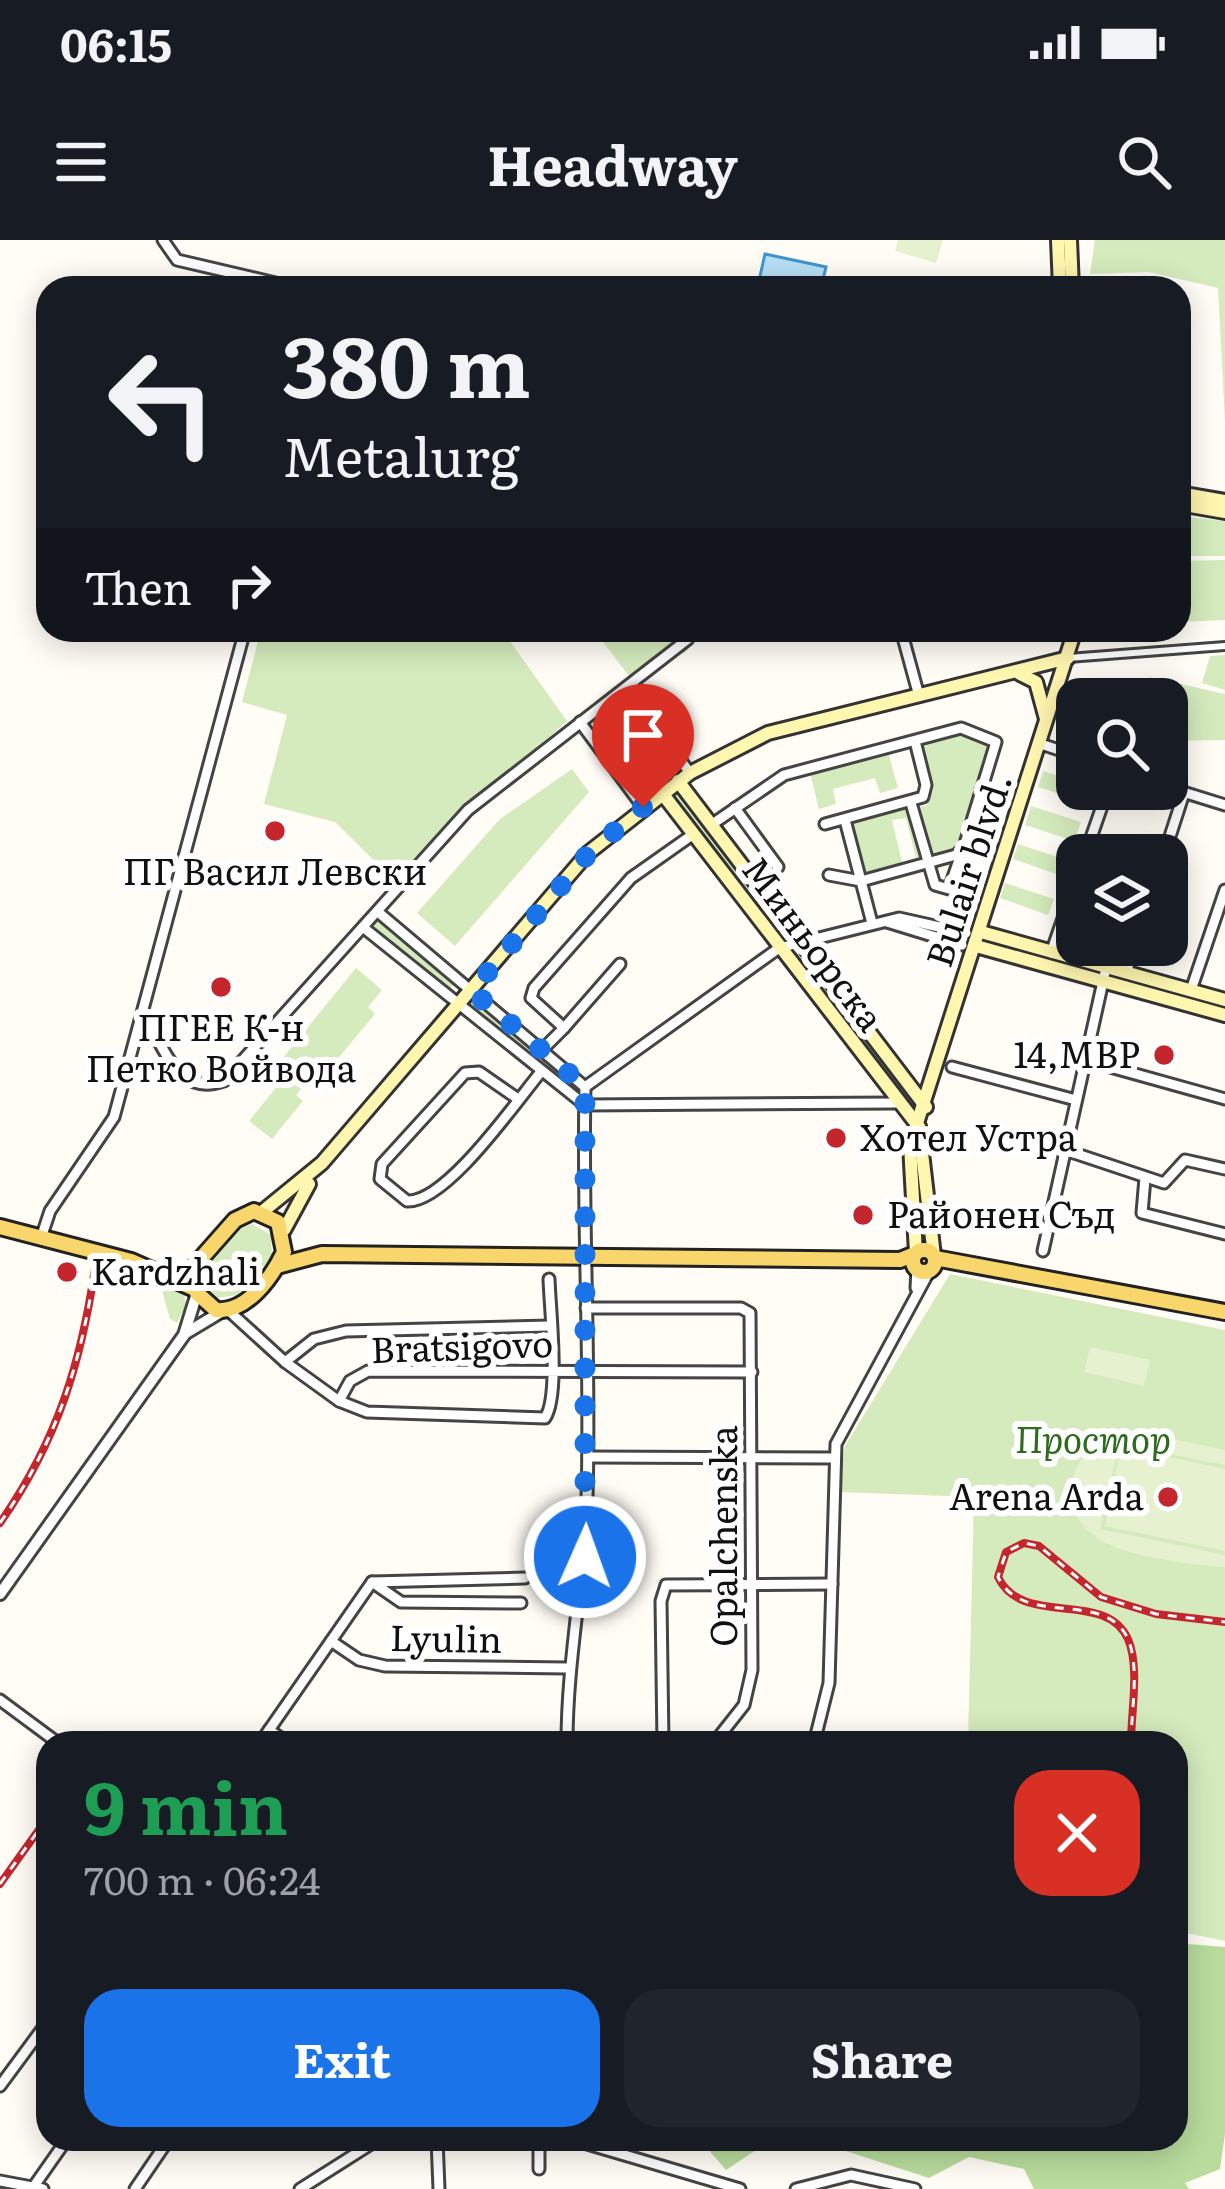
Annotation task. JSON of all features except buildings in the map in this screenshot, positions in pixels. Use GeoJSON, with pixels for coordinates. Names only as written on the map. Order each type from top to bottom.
{"type":"FeatureCollection","features":[{"type":"Feature","properties":{"kind":"main road"},"geometry":{"type":"LineString","coordinates":[[1058,240],[1060,276]]}},
{"type":"Feature","properties":{"kind":"main road"},"geometry":{"type":"LineString","coordinates":[[1070,240],[1072,276]]}},
{"type":"Feature","properties":{"kind":"main road"},"geometry":{"type":"LineString","coordinates":[[1191,497],[1224,507]]}},
{"type":"Feature","properties":{"kind":"main road"},"geometry":{"type":"LineString","coordinates":[[1191,505],[1224,507]]}},
{"type":"Feature","properties":{"kind":"main road","name":"Bulair blvd."},"geometry":{"type":"LineString","coordinates":[[920,1261],[920,1127],[969,946],[1072,642]]}},
{"type":"Feature","properties":{"kind":"main road"},"geometry":{"type":"LineString","coordinates":[[131,1261],[177,1264],[200,1258],[235,1220],[262,1212],[322,1163],[588,854],[643,807],[732,746],[1069,658]]}},
{"type":"Feature","properties":{"kind":"main road"},"geometry":{"type":"LineString","coordinates":[[1012,673],[1036,682],[1047,724]]}},
{"type":"Feature","properties":{"kind":"main road","name":"Миньорска"},"geometry":{"type":"LineString","coordinates":[[684,777],[711,825],[926,1107]]}},
{"type":"Feature","properties":{"kind":"main road","name":"Миньорска"},"geometry":{"type":"LineString","coordinates":[[662,793],[896,1103],[920,1127]]}},
{"type":"Feature","properties":{"kind":"main road"},"geometry":{"type":"LineString","coordinates":[[974,932],[1051,953],[1225,1015]]}},
{"type":"Feature","properties":{"kind":"main road"},"geometry":{"type":"LineString","coordinates":[[969,946],[1104,974],[1126,973],[1225,1000]]}},
{"type":"Feature","properties":{"kind":"main road"},"geometry":{"type":"LineString","coordinates":[[277,1266],[285,1234],[322,1163]]}},
{"type":"Feature","properties":{"kind":"main road"},"geometry":{"type":"LineString","coordinates":[[262,1212],[285,1234],[322,1254]]}},
{"type":"Feature","properties":{"kind":"main road"},"geometry":{"type":"LineString","coordinates":[[0,1227],[131,1261],[196,1291],[208,1306],[232,1309],[277,1266],[322,1254],[920,1261],[1225,1312]]}},
{"type":"Feature","properties":{"kind":"main road"},"geometry":{"type":"LineString","coordinates":[[196,1291],[200,1258]]}},
{"type":"Feature","properties":{"kind":"street"},"geometry":{"type":"LineString","coordinates":[[163,240],[177,260],[246,276]]}},
{"type":"Feature","properties":{"kind":"street"},"geometry":{"type":"LineString","coordinates":[[41,1238],[50,1211],[115,1117],[242,642]]}},
{"type":"Feature","properties":{"kind":"street"},"geometry":{"type":"LineString","coordinates":[[143,1016],[161,1049],[188,1081],[211,1085],[224,1081],[468,810],[684,642]]}},
{"type":"Feature","properties":{"kind":"street"},"geometry":{"type":"LineString","coordinates":[[905,642],[920,696]]}},
{"type":"Feature","properties":{"kind":"street"},"geometry":{"type":"LineString","coordinates":[[1069,658],[1225,646]]}},
{"type":"Feature","properties":{"kind":"street"},"geometry":{"type":"LineString","coordinates":[[627,687],[684,777]]}},
{"type":"Feature","properties":{"kind":"street"},"geometry":{"type":"LineString","coordinates":[[580,722],[643,807]]}},
{"type":"Feature","properties":{"kind":"street"},"geometry":{"type":"LineString","coordinates":[[711,825],[784,775],[961,728],[997,745],[949,889],[935,885],[910,802]]}},
{"type":"Feature","properties":{"kind":"street"},"geometry":{"type":"LineString","coordinates":[[826,824],[910,802],[926,791],[915,741]]}},
{"type":"Feature","properties":{"kind":"street"},"geometry":{"type":"LineString","coordinates":[[1041,744],[1056,749]]}},
{"type":"Feature","properties":{"kind":"street"},"geometry":{"type":"LineString","coordinates":[[1188,794],[1225,805]]}},
{"type":"Feature","properties":{"kind":"street"},"geometry":{"type":"LineString","coordinates":[[735,808],[778,867]]}},
{"type":"Feature","properties":{"kind":"street"},"geometry":{"type":"LineString","coordinates":[[845,820],[877,922]]}},
{"type":"Feature","properties":{"kind":"street"},"geometry":{"type":"LineString","coordinates":[[564,1028],[531,998],[534,988],[631,878],[692,835]]}},
{"type":"Feature","properties":{"kind":"street"},"geometry":{"type":"LineString","coordinates":[[829,875],[861,880],[927,866],[964,847]]}},
{"type":"Feature","properties":{"kind":"street"},"geometry":{"type":"LineString","coordinates":[[1191,990],[1225,890]]}},
{"type":"Feature","properties":{"kind":"street"},"geometry":{"type":"LineString","coordinates":[[378,912],[585,1087]]}},
{"type":"Feature","properties":{"kind":"street"},"geometry":{"type":"LineString","coordinates":[[585,1087],[779,948],[799,940],[908,917],[974,932]]}},
{"type":"Feature","properties":{"kind":"street"},"geometry":{"type":"LineString","coordinates":[[877,922],[969,946]]}},
{"type":"Feature","properties":{"kind":"street"},"geometry":{"type":"LineString","coordinates":[[364,928],[585,1105],[896,1103]]}},
{"type":"Feature","properties":{"kind":"street"},"geometry":{"type":"LineString","coordinates":[[1051,953],[1056,939]]}},
{"type":"Feature","properties":{"kind":"street"},"geometry":{"type":"LineString","coordinates":[[541,1051],[620,964]]}},
{"type":"Feature","properties":{"kind":"street"},"geometry":{"type":"LineString","coordinates":[[1126,973],[1128,966]]}},
{"type":"Feature","properties":{"kind":"street"},"geometry":{"type":"LineString","coordinates":[[1043,1250],[1104,974]]}},
{"type":"Feature","properties":{"kind":"street"},"geometry":{"type":"LineString","coordinates":[[134,1051],[161,1049]]}},
{"type":"Feature","properties":{"kind":"street"},"geometry":{"type":"LineString","coordinates":[[1085,1060],[1225,1099]]}},
{"type":"Feature","properties":{"kind":"street"},"geometry":{"type":"LineString","coordinates":[[952,1067],[1076,1100]]}},
{"type":"Feature","properties":{"kind":"street"},"geometry":{"type":"LineString","coordinates":[[518,1099],[479,1072],[465,1073],[382,1164],[380,1179],[406,1201],[423,1199],[461,1167],[540,1073]]}},
{"type":"Feature","properties":{"kind":"street"},"geometry":{"type":"LineString","coordinates":[[567,1731],[567,1668],[585,1557],[588,1457],[585,1087]]}},
{"type":"Feature","properties":{"kind":"street"},"geometry":{"type":"LineString","coordinates":[[1065,1150],[1169,1183],[1177,1164],[1185,1160],[1225,1169]]}},
{"type":"Feature","properties":{"kind":"street"},"geometry":{"type":"LineString","coordinates":[[1145,1178],[1142,1214],[1225,1234]]}},
{"type":"Feature","properties":{"kind":"street"},"geometry":{"type":"LineString","coordinates":[[817,1731],[829,1683],[832,1458],[849,1411],[914,1300],[920,1261]]}},
{"type":"Feature","properties":{"kind":"street"},"geometry":{"type":"LineString","coordinates":[[184,1335],[232,1309],[285,1362],[343,1403],[367,1412],[540,1420],[550,1412],[549,1279]]}},
{"type":"Feature","properties":{"kind":"street"},"geometry":{"type":"LineString","coordinates":[[0,1594],[184,1335],[196,1291]]}},
{"type":"Feature","properties":{"kind":"street","name":"Opalchenska"},"geometry":{"type":"LineString","coordinates":[[586,1308],[741,1308],[750,1317],[749,1687],[735,1721],[725,1731]]}},
{"type":"Feature","properties":{"kind":"street"},"geometry":{"type":"LineString","coordinates":[[285,1362],[314,1339],[346,1331],[550,1325]]}},
{"type":"Feature","properties":{"kind":"street","name":"Bratsigovo"},"geometry":{"type":"LineString","coordinates":[[343,1403],[350,1381],[368,1371],[752,1372]]}},
{"type":"Feature","properties":{"kind":"street"},"geometry":{"type":"LineString","coordinates":[[588,1457],[832,1458]]}},
{"type":"Feature","properties":{"kind":"street"},"geometry":{"type":"LineString","coordinates":[[372,1582],[525,1578]]}},
{"type":"Feature","properties":{"kind":"street"},"geometry":{"type":"LineString","coordinates":[[372,1582],[401,1602],[521,1603]]}},
{"type":"Feature","properties":{"kind":"street"},"geometry":{"type":"LineString","coordinates":[[269,1730],[372,1582]]}},
{"type":"Feature","properties":{"kind":"street"},"geometry":{"type":"LineString","coordinates":[[663,1731],[662,1601],[666,1585],[832,1584]]}},
{"type":"Feature","properties":{"kind":"street","name":"Lyulin"},"geometry":{"type":"LineString","coordinates":[[331,1641],[359,1660],[385,1666],[567,1668]]}},
{"type":"Feature","properties":{"kind":"street"},"geometry":{"type":"LineString","coordinates":[[0,1700],[42,1731]]}},
{"type":"Feature","properties":{"kind":"street"},"geometry":{"type":"LineString","coordinates":[[0,2086],[36,2036]]}},
{"type":"Feature","properties":{"kind":"street"},"geometry":{"type":"LineString","coordinates":[[0,2181],[39,2187],[60,2151]]}},
{"type":"Feature","properties":{"kind":"street"},"geometry":{"type":"LineString","coordinates":[[135,2189],[161,2151]]}},
{"type":"Feature","properties":{"kind":"street"},"geometry":{"type":"LineString","coordinates":[[300,2189],[360,2151]]}},
{"type":"Feature","properties":{"kind":"street"},"geometry":{"type":"LineString","coordinates":[[437,2151],[439,2189]]}},
{"type":"Feature","properties":{"kind":"street"},"geometry":{"type":"LineString","coordinates":[[539,2151],[539,2169]]}},
{"type":"Feature","properties":{"kind":"street"},"geometry":{"type":"LineString","coordinates":[[611,2151],[740,2189]]}},
{"type":"Feature","properties":{"kind":"street"},"geometry":{"type":"LineString","coordinates":[[796,2189],[851,2175],[915,2189]]}},
{"type":"Feature","properties":{"kind":"green space"},"geometry":{"type":"Polygon","coordinates":[[[898,240],[943,240],[936,263],[895,251],[898,240]]]}},
{"type":"Feature","properties":{"kind":"green space"},"geometry":{"type":"Polygon","coordinates":[[[1095,240],[1225,240],[1225,421],[1218,288],[1191,282],[1191,276],[1090,274],[1095,240]]]}},
{"type":"Feature","properties":{"kind":"green space"},"geometry":{"type":"Polygon","coordinates":[[[1191,517],[1225,521],[1225,556],[1191,556],[1191,517]]]}},
{"type":"Feature","properties":{"kind":"green space"},"geometry":{"type":"Polygon","coordinates":[[[1225,560],[1225,620],[1191,621],[1191,561],[1225,560]]]}},
{"type":"Feature","properties":{"kind":"green space"},"geometry":{"type":"Polygon","coordinates":[[[258,642],[511,642],[567,721],[392,878],[335,822],[264,804],[287,715],[242,702],[258,642]]]}},
{"type":"Feature","properties":{"kind":"green space"},"geometry":{"type":"Polygon","coordinates":[[[603,642],[691,642],[686,652],[629,676],[603,642]]]}},
{"type":"Feature","properties":{"kind":"green space"},"geometry":{"type":"Polygon","coordinates":[[[1225,655],[1225,690],[1202,683],[1210,656],[1225,655]]]}},
{"type":"Feature","properties":{"kind":"green space"},"geometry":{"type":"Polygon","coordinates":[[[1188,686],[1225,694],[1225,740],[1188,741],[1188,686]]]}},
{"type":"Feature","properties":{"kind":"green space"},"geometry":{"type":"Polygon","coordinates":[[[635,706],[678,767],[642,793],[597,733],[635,706]]]}},
{"type":"Feature","properties":{"kind":"green space"},"geometry":{"type":"Polygon","coordinates":[[[965,730],[989,746],[957,848],[928,856],[916,808],[927,805],[932,790],[919,742],[965,730]]]}},
{"type":"Feature","properties":{"kind":"green space"},"geometry":{"type":"Polygon","coordinates":[[[886,744],[898,788],[880,793],[875,778],[833,789],[836,804],[819,809],[808,765],[886,744]]]}},
{"type":"Feature","properties":{"kind":"green space"},"geometry":{"type":"Polygon","coordinates":[[[572,769],[589,792],[455,946],[417,913],[500,819],[572,769]]]}},
{"type":"Feature","properties":{"kind":"green space"},"geometry":{"type":"Polygon","coordinates":[[[1043,771],[1056,775],[1056,793],[1038,787],[1043,771]]]}},
{"type":"Feature","properties":{"kind":"green space"},"geometry":{"type":"Polygon","coordinates":[[[678,792],[782,928],[774,933],[671,798],[678,792]]]}},
{"type":"Feature","properties":{"kind":"green space"},"geometry":{"type":"Polygon","coordinates":[[[1031,806],[1081,822],[1077,834],[1056,835],[1025,825],[1031,806]]]}},
{"type":"Feature","properties":{"kind":"green space"},"geometry":{"type":"Polygon","coordinates":[[[909,808],[922,856],[916,858],[906,818],[892,820],[902,862],[863,873],[850,823],[909,808]]]}},
{"type":"Feature","properties":{"kind":"green space"},"geometry":{"type":"Polygon","coordinates":[[[1018,844],[1056,856],[1056,874],[1013,859],[1018,844]]]}},
{"type":"Feature","properties":{"kind":"green space"},"geometry":{"type":"Polygon","coordinates":[[[1005,883],[1054,899],[1048,915],[1000,898],[1005,883]]]}},
{"type":"Feature","properties":{"kind":"green space"},"geometry":{"type":"Polygon","coordinates":[[[377,916],[456,982],[448,991],[369,926],[377,916]]]}},
{"type":"Feature","properties":{"kind":"green space"},"geometry":{"type":"Polygon","coordinates":[[[798,944],[903,1086],[893,1093],[788,952],[798,944]]]}},
{"type":"Feature","properties":{"kind":"green space"},"geometry":{"type":"Polygon","coordinates":[[[356,968],[382,990],[368,1007],[375,1014],[335,1062],[327,1056],[296,1095],[303,1101],[272,1139],[249,1121],[279,1084],[269,1075],[356,968]]]}},
{"type":"Feature","properties":{"kind":"green space"},"geometry":{"type":"Polygon","coordinates":[[[472,996],[566,1074],[559,1083],[465,1005],[472,996]]]}},
{"type":"Feature","properties":{"kind":"green space"},"geometry":{"type":"Polygon","coordinates":[[[252,1224],[271,1235],[272,1256],[240,1295],[216,1298],[205,1288],[204,1267],[234,1231],[252,1224]]]}},
{"type":"Feature","properties":{"kind":"green space","name":"Простор"},"geometry":{"type":"Polygon","coordinates":[[[950,1274],[1225,1330],[1225,1941],[1188,1933],[1188,1731],[968,1731],[974,1497],[838,1492],[845,1446],[950,1274]]]}},
{"type":"Feature","properties":{"kind":"green space"},"geometry":{"type":"Polygon","coordinates":[[[159,1280],[184,1294],[186,1305],[177,1323],[170,1319],[159,1280]]]}},
{"type":"Feature","properties":{"kind":"green space"},"geometry":{"type":"Polygon","coordinates":[[[1090,1347],[1150,1360],[1144,1386],[1084,1372],[1090,1347]]]}},
{"type":"Feature","properties":{"kind":"green space"},"geometry":{"type":"Polygon","coordinates":[[[1135,1431],[1225,1450],[1225,1465],[1119,1444],[1100,1529],[1225,1555],[1225,1567],[1121,1549],[1096,1537],[1081,1522],[1073,1505],[1075,1470],[1098,1443],[1135,1431]]]}},
{"type":"Feature","properties":{"kind":"green space","name":"Arena Arda"},"geometry":{"type":"Polygon","coordinates":[[[1121,1447],[1225,1469],[1225,1551],[1105,1526],[1121,1447]]]}},
{"type":"Feature","properties":{"kind":"green space"},"geometry":{"type":"Polygon","coordinates":[[[1188,1944],[1225,1947],[1225,2134],[1220,2169],[1185,2183],[1189,2189],[1034,2189],[1024,2169],[969,2157],[929,2178],[846,2151],[1188,2151],[1188,1944]]]}},
{"type":"Feature","properties":{"kind":"green space"},"geometry":{"type":"Polygon","coordinates":[[[710,2151],[754,2151],[726,2170],[710,2151]]]}},
{"type":"Feature","properties":{"kind":"water"},"geometry":{"type":"Polygon","coordinates":[[[765,254],[826,267],[824,276],[760,276],[765,254]]]}},
{"type":"Feature","properties":{"kind":"railway"},"geometry":{"type":"LineString","coordinates":[[0,1523],[38,1461],[64,1398],[96,1261]]}},
{"type":"Feature","properties":{"kind":"railway"},"geometry":{"type":"LineString","coordinates":[[1132,1731],[1134,1676],[1128,1639],[1102,1615],[1044,1606],[1010,1593],[998,1577],[1006,1552],[1024,1543],[1039,1546],[1101,1597],[1156,1614],[1225,1622]]}},
{"type":"Feature","properties":{"kind":"railway"},"geometry":{"type":"LineString","coordinates":[[0,1884],[36,1834]]}},
{"type":"Feature","properties":{"kind":"place","name":"ПГ Васил Левски"},"geometry":{"type":"Point","coordinates":[275,831]}},
{"type":"Feature","properties":{"kind":"place","name":"ПГЕЕ К-н Петко Войвода"},"geometry":{"type":"Point","coordinates":[221,987]}},
{"type":"Feature","properties":{"kind":"place","name":"14,МВР"},"geometry":{"type":"Point","coordinates":[1164,1055]}},
{"type":"Feature","properties":{"kind":"place","name":"Хотел Устра"},"geometry":{"type":"Point","coordinates":[836,1138]}},
{"type":"Feature","properties":{"kind":"place","name":"Районен Съд"},"geometry":{"type":"Point","coordinates":[863,1215]}},
{"type":"Feature","properties":{"kind":"place","name":"Kardzhali"},"geometry":{"type":"Point","coordinates":[67,1272]}},
{"type":"Feature","properties":{"kind":"place","name":"Arena Arda"},"geometry":{"type":"Point","coordinates":[1168,1497]}},
{"type":"Feature","properties":{"kind":"route"},"geometry":{"type":"LineString","coordinates":[[585,1557],[585,1087],[472,991],[588,854],[643,807]]}}]}
